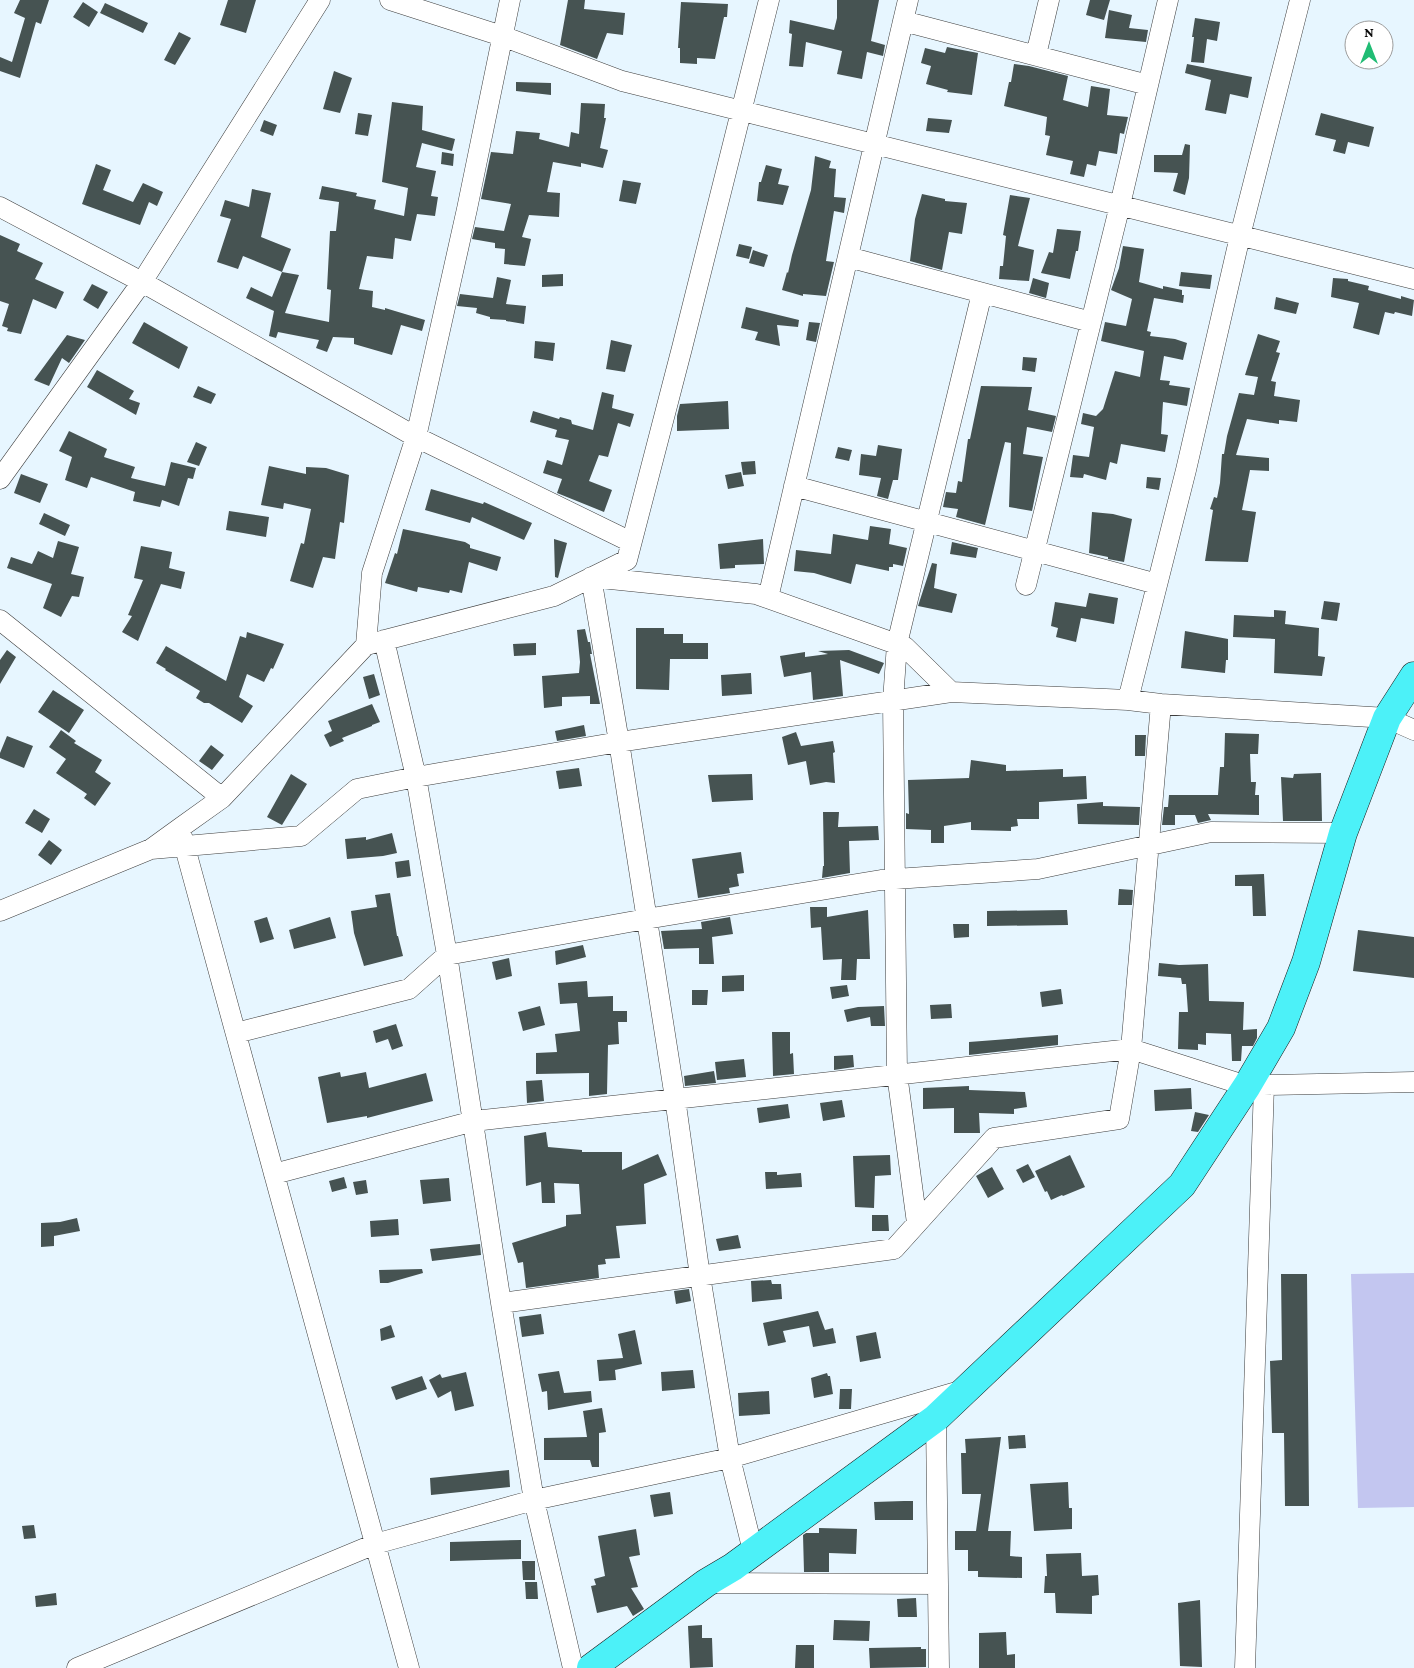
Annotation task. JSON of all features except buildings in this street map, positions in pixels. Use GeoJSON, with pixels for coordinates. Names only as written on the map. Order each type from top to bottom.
{"type":"FeatureCollection","features":[{"type":"Feature","properties":{"kind":"highway"},"geometry":{"type":"LineString","coordinates":[[591,1668],[706,1583],[733,1568],[753,1551],[936,1418],[1182,1185],[1256,1085],[1281,1028],[1306,962],[1343,833],[1387,718],[1414,676]]}},
{"type":"Feature","properties":{"kind":"street"},"geometry":{"type":"LineString","coordinates":[[0,479],[142,282],[320,0]]}},
{"type":"Feature","properties":{"kind":"street"},"geometry":{"type":"LineString","coordinates":[[390,0],[502,36],[622,81],[1414,279]]}},
{"type":"Feature","properties":{"kind":"street"},"geometry":{"type":"LineString","coordinates":[[510,0],[467,209],[416,437],[372,573],[375,643],[416,777],[447,955],[501,1303],[534,1500],[573,1668]]}},
{"type":"Feature","properties":{"kind":"street"},"geometry":{"type":"LineString","coordinates":[[182,837],[375,643],[554,596],[626,560],[769,0]]}},
{"type":"Feature","properties":{"kind":"street"},"geometry":{"type":"LineString","coordinates":[[768,598],[908,0]]}},
{"type":"Feature","properties":{"kind":"street"},"geometry":{"type":"LineString","coordinates":[[1036,55],[1049,0]]}},
{"type":"Feature","properties":{"kind":"street"},"geometry":{"type":"LineString","coordinates":[[1026,585],[1120,205],[1168,0]]}},
{"type":"Feature","properties":{"kind":"street"},"geometry":{"type":"LineString","coordinates":[[1128,700],[1186,470],[1240,236],[1300,0]]}},
{"type":"Feature","properties":{"kind":"street"},"geometry":{"type":"LineString","coordinates":[[903,20],[1148,85]]}},
{"type":"Feature","properties":{"kind":"street"},"geometry":{"type":"LineString","coordinates":[[0,207],[142,282],[416,437],[631,542]]}},
{"type":"Feature","properties":{"kind":"street"},"geometry":{"type":"LineString","coordinates":[[848,257],[1091,322]]}},
{"type":"Feature","properties":{"kind":"street"},"geometry":{"type":"LineString","coordinates":[[917,1224],[897,1074],[893,701],[897,644],[982,293]]}},
{"type":"Feature","properties":{"kind":"street"},"geometry":{"type":"LineString","coordinates":[[794,486],[1157,584]]}},
{"type":"Feature","properties":{"kind":"street"},"geometry":{"type":"LineString","coordinates":[[591,578],[756,594],[905,647],[951,692]]}},
{"type":"Feature","properties":{"kind":"street"},"geometry":{"type":"LineString","coordinates":[[591,578],[619,742],[700,1276],[730,1458],[753,1551]]}},
{"type":"Feature","properties":{"kind":"street"},"geometry":{"type":"LineString","coordinates":[[0,620],[222,798]]}},
{"type":"Feature","properties":{"kind":"street"},"geometry":{"type":"LineString","coordinates":[[5,903],[182,837],[301,836],[357,789],[619,742],[951,692],[1128,700],[1161,704],[1387,718],[1414,730]]}},
{"type":"Feature","properties":{"kind":"street"},"geometry":{"type":"LineString","coordinates":[[501,1303],[894,1249],[994,1138],[1119,1118],[1131,1050],[1161,704]]}},
{"type":"Feature","properties":{"kind":"street"},"geometry":{"type":"LineString","coordinates":[[236,1033],[409,989],[447,955],[646,919],[895,878],[1038,869],[1211,832],[1343,833]]}},
{"type":"Feature","properties":{"kind":"street"},"geometry":{"type":"LineString","coordinates":[[182,837],[409,1668]]}},
{"type":"Feature","properties":{"kind":"street"},"geometry":{"type":"LineString","coordinates":[[274,1174],[474,1121],[1131,1050],[1256,1085],[1414,1082]]}},
{"type":"Feature","properties":{"kind":"street"},"geometry":{"type":"LineString","coordinates":[[1245,1668],[1256,1085]]}},
{"type":"Feature","properties":{"kind":"street"},"geometry":{"type":"LineString","coordinates":[[77,1668],[375,1544],[534,1500],[730,1458],[968,1388]]}},
{"type":"Feature","properties":{"kind":"street"},"geometry":{"type":"LineString","coordinates":[[936,1418],[939,1668]]}},
{"type":"Feature","properties":{"kind":"street"},"geometry":{"type":"LineString","coordinates":[[706,1583],[938,1584]]}},
{"type":"Feature","properties":{"kind":"shaded area"},"geometry":{"type":"Polygon","coordinates":[[[1414,1273],[1414,1507],[1358,1508],[1351,1274],[1414,1273]]]}}]}
